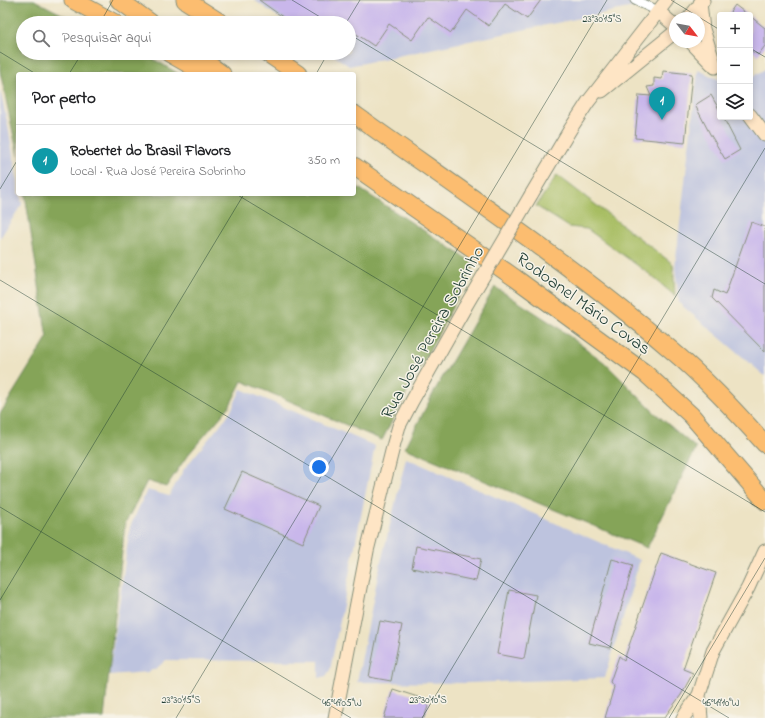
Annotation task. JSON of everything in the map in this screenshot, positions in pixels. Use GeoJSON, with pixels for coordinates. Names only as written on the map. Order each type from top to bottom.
{"type":"FeatureCollection","features":[{"type":"Feature","properties":{"kind":"highway"},"geometry":{"type":"LineString","coordinates":[[74,0],[103,16]]}},
{"type":"Feature","properties":{"kind":"highway"},"geometry":{"type":"LineString","coordinates":[[119,0],[141,16]]}},
{"type":"Feature","properties":{"kind":"highway"},"geometry":{"type":"LineString","coordinates":[[185,0],[210,16]]}},
{"type":"Feature","properties":{"kind":"highway"},"geometry":{"type":"LineString","coordinates":[[206,0],[225,16]]}},
{"type":"Feature","properties":{"kind":"highway"},"geometry":{"type":"LineString","coordinates":[[181,60],[202,72]]}},
{"type":"Feature","properties":{"kind":"highway"},"geometry":{"type":"LineString","coordinates":[[203,60],[219,72]]}},
{"type":"Feature","properties":{"kind":"highway"},"geometry":{"type":"LineString","coordinates":[[279,60],[295,72]]}},
{"type":"Feature","properties":{"kind":"highway","name":"Rodoanel Mário Covas"},"geometry":{"type":"LineString","coordinates":[[356,115],[542,249],[670,348],[711,386],[765,444]]}},
{"type":"Feature","properties":{"kind":"highway","name":"Rodoanel Mário Covas"},"geometry":{"type":"LineString","coordinates":[[356,167],[515,278],[645,373],[691,415],[765,501]]}},
{"type":"Feature","properties":{"kind":"street"},"geometry":{"type":"LineString","coordinates":[[635,0],[658,11],[669,21]]}},
{"type":"Feature","properties":{"kind":"street","name":"Rua José Pereira Sobrinho"},"geometry":{"type":"LineString","coordinates":[[335,718],[367,551],[394,443],[409,407],[464,307],[571,128],[588,102],[667,0]]}},
{"type":"Feature","properties":{"kind":"street"},"geometry":{"type":"LineString","coordinates":[[694,12],[702,2]]}},
{"type":"Feature","properties":{"kind":"street"},"geometry":{"type":"LineString","coordinates":[[702,2],[702,29],[717,68]]}},
{"type":"Feature","properties":{"kind":"street","name":"Rua José Pereira Sobrinho"},"geometry":{"type":"LineString","coordinates":[[588,102],[669,37]]}},
{"type":"Feature","properties":{"kind":"street"},"geometry":{"type":"LineString","coordinates":[[697,48],[717,70]]}},
{"type":"Feature","properties":{"kind":"street"},"geometry":{"type":"LineString","coordinates":[[753,119],[765,135]]}},
{"type":"Feature","properties":{"kind":"street"},"geometry":{"type":"LineString","coordinates":[[683,718],[699,695],[713,651],[760,565],[765,551]]}},
{"type":"Feature","properties":{"kind":"street"},"geometry":{"type":"LineString","coordinates":[[699,695],[701,718]]}},
{"type":"Feature","properties":{"kind":"shaded area"},"geometry":{"type":"Polygon","coordinates":[[[254,0],[650,0],[648,4],[349,66],[340,60],[356,60],[356,16],[277,16],[254,0]]]}},
{"type":"Feature","properties":{"kind":"shaded area"},"geometry":{"type":"Polygon","coordinates":[[[765,69],[765,376],[679,303],[675,267],[698,70],[717,79],[717,120],[753,120],[753,76],[765,69]]]}},
{"type":"Feature","properties":{"kind":"shaded area"},"geometry":{"type":"Polygon","coordinates":[[[0,90],[16,172],[16,196],[20,196],[22,204],[0,238],[0,90]]]}},
{"type":"Feature","properties":{"kind":"shaded area"},"geometry":{"type":"Polygon","coordinates":[[[241,389],[375,446],[330,670],[326,676],[319,678],[319,661],[166,660],[157,668],[148,672],[109,675],[130,527],[147,490],[169,496],[184,469],[230,413],[241,389]]]}},
{"type":"Feature","properties":{"kind":"shaded area"},"geometry":{"type":"Polygon","coordinates":[[[406,458],[640,560],[605,678],[468,683],[357,682],[378,575],[406,458]]]}},
{"type":"Feature","properties":{"kind":"green space"},"geometry":{"type":"Polygon","coordinates":[[[0,0],[34,0],[65,16],[16,16],[16,60],[155,60],[176,72],[16,72],[16,147],[0,71],[0,0]]]}},
{"type":"Feature","properties":{"kind":"green space"},"geometry":{"type":"Polygon","coordinates":[[[557,175],[673,264],[675,296],[648,273],[587,229],[569,227],[536,206],[557,175]]]}},
{"type":"Feature","properties":{"kind":"green space"},"geometry":{"type":"Polygon","coordinates":[[[356,186],[475,264],[382,440],[242,381],[229,407],[187,456],[166,487],[147,481],[125,524],[104,718],[0,718],[0,414],[47,338],[25,196],[356,196],[356,186]]]}},
{"type":"Feature","properties":{"kind":"green space"},"geometry":{"type":"Polygon","coordinates":[[[495,287],[556,326],[605,363],[655,413],[696,448],[647,548],[405,448],[435,390],[495,287]]]}},
{"type":"Feature","properties":{"kind":"building"},"geometry":{"type":"Polygon","coordinates":[[[259,0],[541,0],[527,19],[505,4],[489,26],[467,10],[451,33],[428,17],[412,40],[389,24],[374,46],[356,34],[356,16],[281,16],[259,0]]]}},
{"type":"Feature","properties":{"kind":"building"},"geometry":{"type":"Polygon","coordinates":[[[735,5],[744,12],[730,12],[735,5]]]}},
{"type":"Feature","properties":{"kind":"building"},"geometry":{"type":"Polygon","coordinates":[[[753,18],[765,28],[765,46],[758,55],[753,52],[753,18]]]}},
{"type":"Feature","properties":{"kind":"building"},"geometry":{"type":"Polygon","coordinates":[[[663,71],[692,74],[685,143],[635,138],[639,95],[651,96],[647,87],[654,86],[654,78],[662,79],[663,71]]]}},
{"type":"Feature","properties":{"kind":"building"},"geometry":{"type":"Polygon","coordinates":[[[711,95],[717,106],[717,120],[725,120],[740,150],[725,159],[695,105],[711,95]]]}},
{"type":"Feature","properties":{"kind":"building"},"geometry":{"type":"Polygon","coordinates":[[[751,222],[765,227],[765,352],[712,298],[714,290],[725,295],[751,222]]]}},
{"type":"Feature","properties":{"kind":"building"},"geometry":{"type":"Polygon","coordinates":[[[242,472],[319,506],[303,543],[225,509],[242,472]]]}},
{"type":"Feature","properties":{"kind":"building"},"geometry":{"type":"Polygon","coordinates":[[[416,546],[481,559],[476,581],[412,568],[416,546]]]}},
{"type":"Feature","properties":{"kind":"building"},"geometry":{"type":"Polygon","coordinates":[[[661,553],[716,573],[683,669],[693,673],[681,695],[664,718],[605,718],[614,687],[610,682],[619,656],[624,660],[661,553]]]}},
{"type":"Feature","properties":{"kind":"building"},"geometry":{"type":"Polygon","coordinates":[[[612,559],[633,565],[610,648],[589,643],[612,559]]]}},
{"type":"Feature","properties":{"kind":"building"},"geometry":{"type":"Polygon","coordinates":[[[509,590],[536,595],[524,659],[497,654],[509,590]]]}},
{"type":"Feature","properties":{"kind":"building"},"geometry":{"type":"Polygon","coordinates":[[[380,621],[402,625],[391,681],[369,677],[380,621]]]}},
{"type":"Feature","properties":{"kind":"building"},"geometry":{"type":"Polygon","coordinates":[[[393,689],[430,701],[424,718],[384,718],[393,689]]]}},
{"type":"Feature","properties":{"kind":"place","name":"Robertet do Brasil Flavors"},"geometry":{"type":"Point","coordinates":[662,120]}}]}
